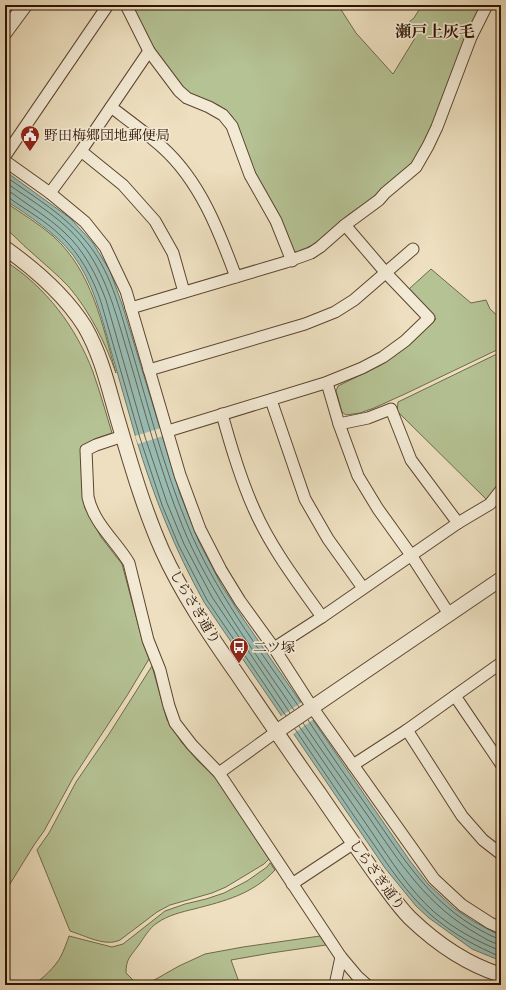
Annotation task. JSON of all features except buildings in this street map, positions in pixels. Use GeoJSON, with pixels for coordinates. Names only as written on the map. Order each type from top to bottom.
{"type":"FeatureCollection","features":[{"type":"Feature","properties":{"kind":"street"},"geometry":{"type":"LineString","coordinates":[[5,32],[25,5]]}},
{"type":"Feature","properties":{"kind":"street"},"geometry":{"type":"LineString","coordinates":[[5,156],[108,5]]}},
{"type":"Feature","properties":{"kind":"street"},"geometry":{"type":"LineString","coordinates":[[126,5],[149,51],[179,91],[187,98],[210,107],[223,115],[232,126],[250,175],[276,221],[292,260]]}},
{"type":"Feature","properties":{"kind":"street"},"geometry":{"type":"LineString","coordinates":[[131,308],[311,253],[379,200],[385,193],[416,167],[428,146],[471,37],[487,5]]}},
{"type":"Feature","properties":{"kind":"street"},"geometry":{"type":"LineString","coordinates":[[50,193],[81,151],[149,51]]}},
{"type":"Feature","properties":{"kind":"street"},"geometry":{"type":"LineString","coordinates":[[111,107],[162,147],[181,168],[208,208],[236,277]]}},
{"type":"Feature","properties":{"kind":"street"},"geometry":{"type":"LineString","coordinates":[[81,151],[123,185],[155,221],[172,253],[184,292]]}},
{"type":"Feature","properties":{"kind":"street"},"geometry":{"type":"LineString","coordinates":[[5,161],[50,193],[85,222],[105,247],[123,284],[180,474],[200,528],[221,570],[240,601],[274,648],[310,709],[353,765],[434,879],[462,905],[490,923],[501,928]]}},
{"type":"Feature","properties":{"kind":"street"},"geometry":{"type":"LineString","coordinates":[[168,431],[327,383],[362,368],[383,357],[405,341],[429,318],[345,225]]}},
{"type":"Feature","properties":{"kind":"street","name":"しらさぎ通り"},"geometry":{"type":"LineString","coordinates":[[5,248],[34,269],[63,297],[85,327],[100,358],[148,514],[162,549],[202,624],[281,729],[354,843],[408,916],[453,953],[495,978]]}},
{"type":"Feature","properties":{"kind":"street"},"geometry":{"type":"LineString","coordinates":[[149,370],[304,324],[335,312],[354,300],[413,249]]}},
{"type":"Feature","properties":{"kind":"street"},"geometry":{"type":"LineString","coordinates":[[327,383],[339,424],[358,476],[378,509],[411,555],[449,614]]}},
{"type":"Feature","properties":{"kind":"street"},"geometry":{"type":"LineString","coordinates":[[271,400],[305,499],[328,538],[363,588]]}},
{"type":"Feature","properties":{"kind":"street"},"geometry":{"type":"LineString","coordinates":[[339,424],[368,418],[391,409],[411,460],[458,523]]}},
{"type":"Feature","properties":{"kind":"street"},"geometry":{"type":"LineString","coordinates":[[222,414],[234,460],[254,510],[276,552],[322,618]]}},
{"type":"Feature","properties":{"kind":"street"},"geometry":{"type":"LineString","coordinates":[[123,436],[86,450],[88,497],[90,505],[101,525],[111,540],[124,554],[129,563],[148,640],[160,670],[175,723],[192,746],[219,773],[341,957],[357,976],[367,985]]}},
{"type":"Feature","properties":{"kind":"street"},"geometry":{"type":"LineString","coordinates":[[274,648],[322,618],[458,523],[490,504],[501,490]]}},
{"type":"Feature","properties":{"kind":"street"},"geometry":{"type":"LineString","coordinates":[[219,773],[501,579]]}},
{"type":"Feature","properties":{"kind":"street"},"geometry":{"type":"LineString","coordinates":[[353,765],[501,664]]}},
{"type":"Feature","properties":{"kind":"street"},"geometry":{"type":"LineString","coordinates":[[455,696],[501,764]]}},
{"type":"Feature","properties":{"kind":"street"},"geometry":{"type":"LineString","coordinates":[[406,730],[462,816],[483,840],[501,854]]}},
{"type":"Feature","properties":{"kind":"street"},"geometry":{"type":"LineString","coordinates":[[292,884],[354,843]]}},
{"type":"Feature","properties":{"kind":"street"},"geometry":{"type":"LineString","coordinates":[[335,985],[341,957]]}},
{"type":"Feature","properties":{"kind":"green space"},"geometry":{"type":"Polygon","coordinates":[[[132,5],[338,5],[356,33],[393,74],[415,38],[401,29],[414,18],[422,5],[484,5],[422,154],[388,188],[348,215],[313,245],[296,252],[294,251],[277,211],[253,169],[232,116],[218,105],[182,89],[156,53],[132,5]]]}},
{"type":"Feature","properties":{"kind":"green space"},"geometry":{"type":"Polygon","coordinates":[[[5,202],[53,236],[77,265],[94,299],[116,373],[96,328],[77,297],[60,278],[5,229],[5,202]]]}},
{"type":"Feature","properties":{"kind":"green space"},"geometry":{"type":"Polygon","coordinates":[[[5,261],[34,283],[58,309],[78,339],[93,372],[112,433],[81,446],[83,497],[85,508],[101,537],[122,564],[143,643],[149,659],[73,778],[44,831],[5,892],[5,261]]]}},
{"type":"Feature","properties":{"kind":"green space"},"geometry":{"type":"Polygon","coordinates":[[[431,269],[471,303],[486,300],[490,309],[501,319],[501,348],[374,408],[360,413],[346,415],[342,412],[336,391],[338,386],[381,365],[436,319],[409,289],[431,269]]]}},
{"type":"Feature","properties":{"kind":"green space"},"geometry":{"type":"Polygon","coordinates":[[[501,352],[501,483],[487,500],[397,411],[398,402],[501,352]]]}},
{"type":"Feature","properties":{"kind":"green space"},"geometry":{"type":"Polygon","coordinates":[[[152,666],[167,720],[182,743],[218,780],[269,859],[264,864],[226,887],[212,893],[170,905],[157,912],[120,940],[114,942],[102,942],[70,931],[37,850],[49,833],[76,782],[109,734],[152,666]]]}},
{"type":"Feature","properties":{"kind":"green space"},"geometry":{"type":"Polygon","coordinates":[[[270,863],[275,870],[248,891],[238,896],[170,916],[154,925],[129,958],[126,973],[134,981],[149,983],[179,966],[205,954],[320,936],[326,945],[231,960],[240,985],[188,985],[184,982],[181,985],[32,985],[56,964],[62,954],[69,936],[112,947],[123,944],[165,911],[224,893],[247,881],[267,867],[270,863]]]}},
{"type":"Feature","properties":{"kind":"water"},"geometry":{"type":"Polygon","coordinates":[[[5,171],[70,218],[93,243],[110,271],[122,304],[180,494],[199,542],[222,586],[410,861],[428,884],[455,909],[473,921],[501,936],[501,961],[472,949],[429,918],[416,906],[385,868],[204,602],[174,542],[150,480],[136,438],[100,311],[86,276],[73,255],[58,239],[41,225],[5,200],[5,171]]]}},
{"type":"Feature","properties":{"kind":"pier"},"geometry":{"type":"Polygon","coordinates":[[[161,428],[163,436],[138,444],[135,436],[161,428]]]}},
{"type":"Feature","properties":{"kind":"pier"},"geometry":{"type":"Polygon","coordinates":[[[302,702],[314,719],[292,735],[280,717],[302,702]]]}},
{"type":"Feature","properties":{"kind":"place","name":"野田梅郷団地郵便局"},"geometry":{"type":"Point","coordinates":[30,152]}},
{"type":"Feature","properties":{"kind":"place","name":"二ツ塚"},"geometry":{"type":"Point","coordinates":[239,664]}},
{"type":"Feature","properties":{"kind":"district","name":"瀬戸上灰毛"},"geometry":{"type":"Point","coordinates":[435,31]}}]}
